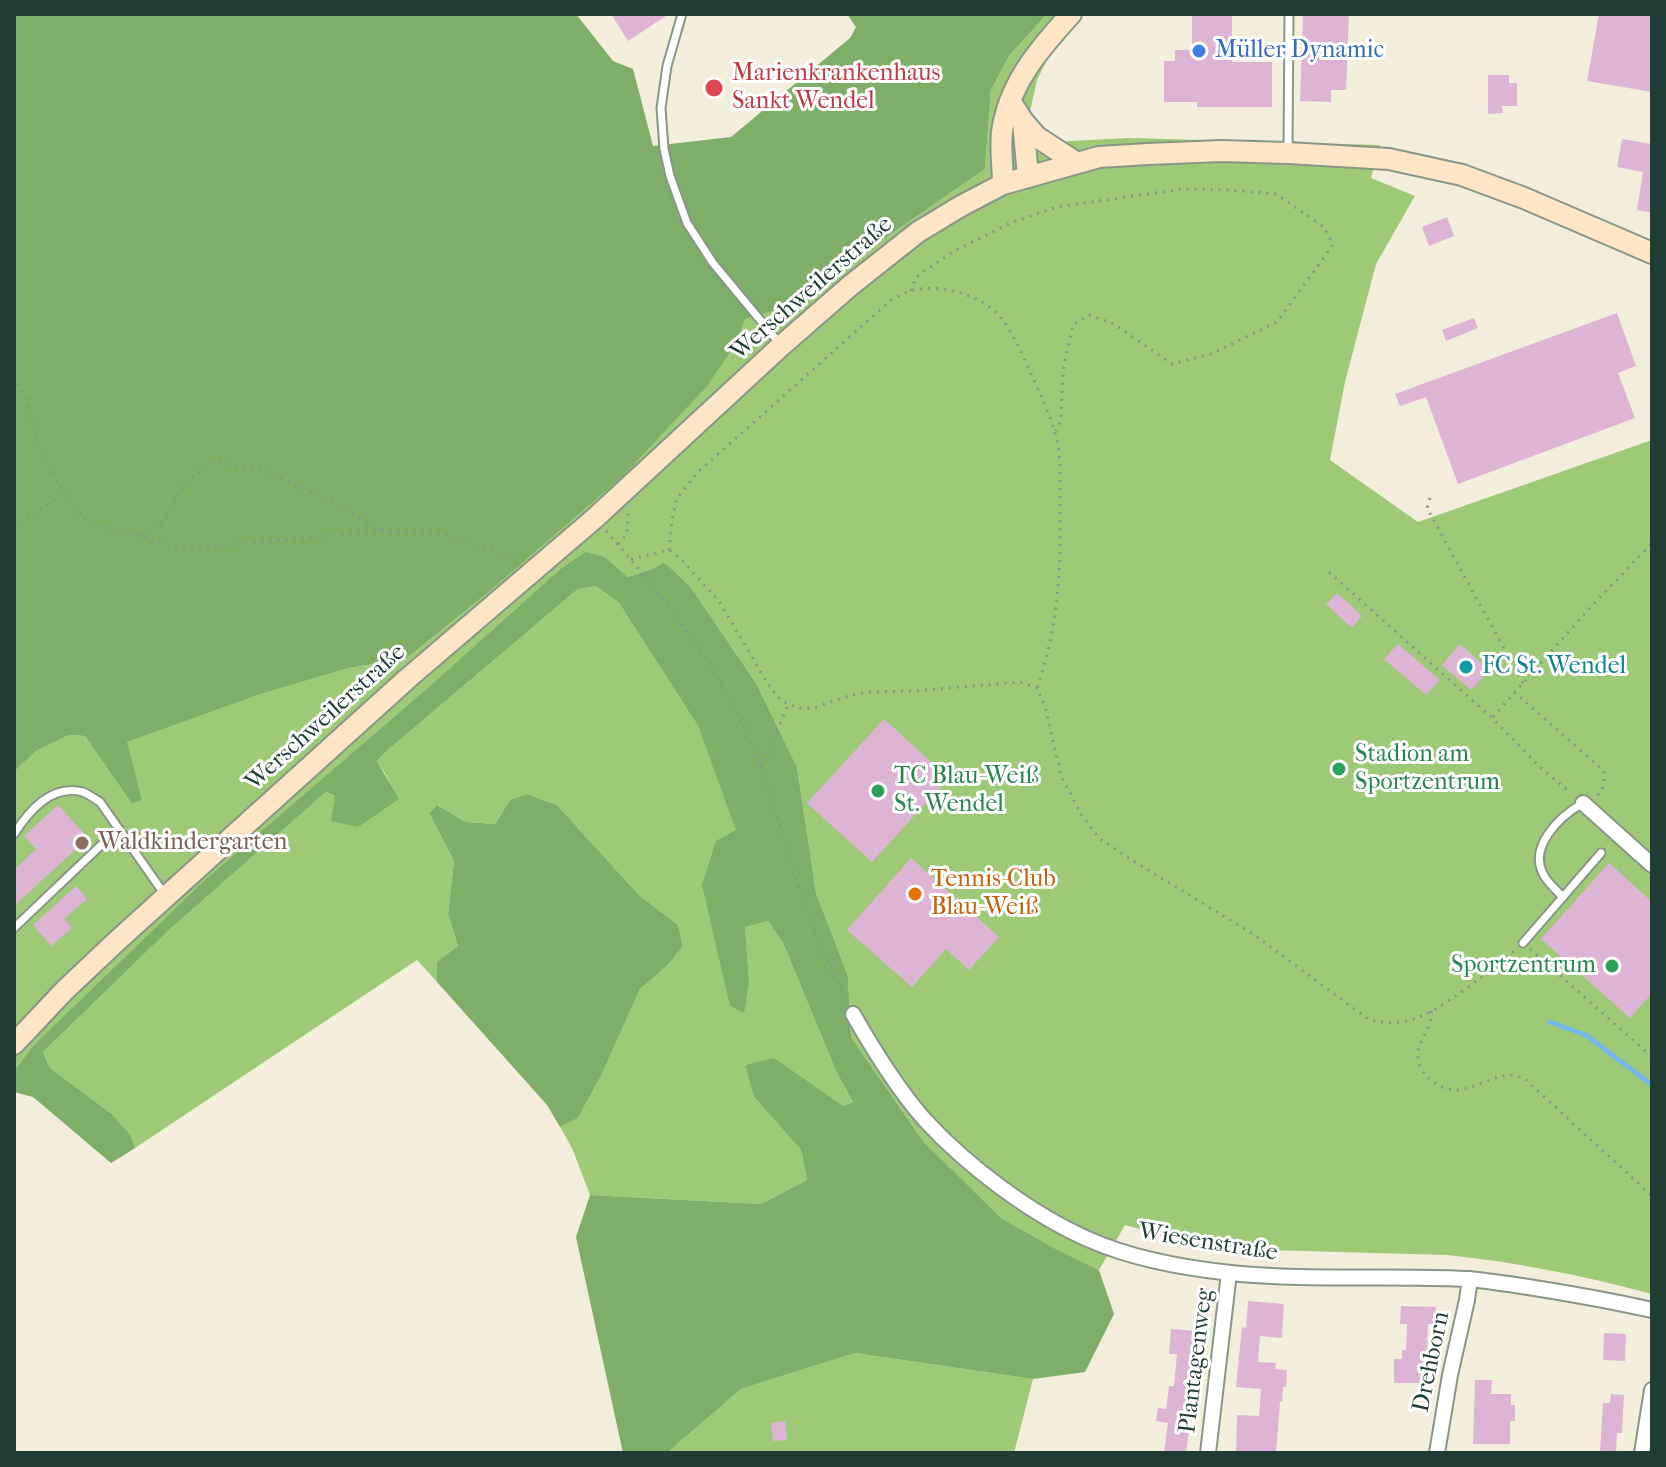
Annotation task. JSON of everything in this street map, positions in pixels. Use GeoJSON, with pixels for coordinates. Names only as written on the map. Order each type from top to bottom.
{"type":"FeatureCollection","features":[{"type":"Feature","properties":{"kind":"main road"},"geometry":{"type":"LineString","coordinates":[[1003,184],[1002,128],[1011,102],[1027,67],[1071,14]]}},
{"type":"Feature","properties":{"kind":"main road"},"geometry":{"type":"LineString","coordinates":[[1011,102],[1037,137],[1077,163]]}},
{"type":"Feature","properties":{"kind":"main road"},"geometry":{"type":"LineString","coordinates":[[1023,121],[1028,177]]}},
{"type":"Feature","properties":{"kind":"main road","name":"Werschweilerstraße"},"geometry":{"type":"LineString","coordinates":[[14,1044],[65,990],[407,679],[595,518],[851,285],[918,232],[1003,184],[1099,157],[1221,151],[1389,159],[1462,175],[1652,253]]}},
{"type":"Feature","properties":{"kind":"street"},"geometry":{"type":"LineString","coordinates":[[1583,803],[1652,865]]}},
{"type":"Feature","properties":{"kind":"street","name":"Wiesenstraße"},"geometry":{"type":"LineString","coordinates":[[853,1014],[876,1055],[924,1119],[959,1154],[1036,1210],[1089,1239],[1129,1254],[1229,1273],[1275,1277],[1470,1279],[1652,1310]]}},
{"type":"Feature","properties":{"kind":"street","name":"Plantagenweg"},"geometry":{"type":"LineString","coordinates":[[1208,1453],[1229,1273]]}},
{"type":"Feature","properties":{"kind":"street","name":"Drehborn"},"geometry":{"type":"LineString","coordinates":[[1437,1453],[1470,1279]]}},
{"type":"Feature","properties":{"kind":"street"},"geometry":{"type":"LineString","coordinates":[[1642,1453],[1652,1390]]}},
{"type":"Feature","properties":{"kind":"lane"},"geometry":{"type":"LineString","coordinates":[[682,14],[667,66],[661,108],[664,149],[670,176],[693,233],[713,263],[781,346]]}},
{"type":"Feature","properties":{"kind":"lane"},"geometry":{"type":"LineString","coordinates":[[1288,153],[1289,14]]}},
{"type":"Feature","properties":{"kind":"lane"},"geometry":{"type":"LineString","coordinates":[[14,834],[26,815],[52,795],[68,791],[84,792],[100,802],[167,897]]}},
{"type":"Feature","properties":{"kind":"lane"},"geometry":{"type":"LineString","coordinates":[[1563,897],[1545,877],[1540,864],[1540,848],[1563,818],[1583,803]]}},
{"type":"Feature","properties":{"kind":"lane"},"geometry":{"type":"LineString","coordinates":[[14,928],[118,829]]}},
{"type":"Feature","properties":{"kind":"lane"},"geometry":{"type":"LineString","coordinates":[[1523,943],[1601,853]]}},
{"type":"Feature","properties":{"kind":"path"},"geometry":{"type":"LineString","coordinates":[[911,291],[916,277],[954,251],[1013,222],[1057,207],[1084,202],[1182,189],[1276,194],[1324,227],[1333,245],[1277,322],[1211,354],[1172,364],[1114,324],[1089,315],[1073,324],[1063,370],[1061,421],[1056,431]]}},
{"type":"Feature","properties":{"kind":"path"},"geometry":{"type":"LineString","coordinates":[[669,550],[677,498],[698,472],[891,300],[911,291],[932,288],[957,291],[984,304],[1000,317],[1021,351],[1056,431],[1060,457],[1057,602],[1048,656],[1037,688],[1045,706],[1061,776],[1081,814],[1099,838],[1253,934],[1368,1019],[1383,1023],[1411,1020],[1431,1011],[1523,943],[1652,1057]]}},
{"type":"Feature","properties":{"kind":"path"},"geometry":{"type":"LineString","coordinates":[[14,377],[26,397],[39,449],[64,493],[89,524],[183,549],[383,531],[445,534],[539,566]]}},
{"type":"Feature","properties":{"kind":"path"},"geometry":{"type":"LineString","coordinates":[[141,536],[165,520],[185,482],[214,462],[257,468],[316,494],[383,531]]}},
{"type":"Feature","properties":{"kind":"path"},"geometry":{"type":"LineString","coordinates":[[14,528],[64,493]]}},
{"type":"Feature","properties":{"kind":"path"},"geometry":{"type":"LineString","coordinates":[[1430,498],[1427,508],[1523,683]]}},
{"type":"Feature","properties":{"kind":"path"},"geometry":{"type":"LineString","coordinates":[[618,544],[627,534],[627,513],[632,504]]}},
{"type":"Feature","properties":{"kind":"path"},"geometry":{"type":"LineString","coordinates":[[595,518],[631,559],[699,649],[727,694],[761,768],[805,905],[853,1014]]}},
{"type":"Feature","properties":{"kind":"path"},"geometry":{"type":"LineString","coordinates":[[1492,718],[1652,543]]}},
{"type":"Feature","properties":{"kind":"path"},"geometry":{"type":"LineString","coordinates":[[631,559],[669,550],[679,557],[719,601],[769,686],[781,700],[797,708],[814,708],[868,692],[1020,682],[1037,688]]}},
{"type":"Feature","properties":{"kind":"path"},"geometry":{"type":"LineString","coordinates":[[1329,572],[1492,718],[1542,769],[1583,803],[1595,798],[1602,790],[1603,770],[1514,692]]}},
{"type":"Feature","properties":{"kind":"path"},"geometry":{"type":"LineString","coordinates":[[761,768],[788,705]]}},
{"type":"Feature","properties":{"kind":"path"},"geometry":{"type":"LineString","coordinates":[[1431,1011],[1432,1019],[1418,1048],[1417,1062],[1426,1077],[1441,1088],[1458,1091],[1516,1074],[1652,1196]]}},
{"type":"Feature","properties":{"kind":"green space"},"geometry":{"type":"Polygon","coordinates":[[[14,14],[576,14],[613,61],[633,69],[653,146],[731,137],[850,38],[856,27],[847,14],[1047,14],[1009,56],[991,90],[985,169],[784,308],[745,319],[737,342],[707,386],[624,475],[407,658],[349,668],[261,694],[127,742],[142,800],[132,804],[85,736],[69,735],[36,751],[14,772],[14,14]]]}},
{"type":"Feature","properties":{"kind":"green space"},"geometry":{"type":"Polygon","coordinates":[[[1047,14],[1082,14],[1054,46],[1037,80],[1029,116],[1050,142],[1129,138],[1380,145],[1371,178],[1415,196],[1376,264],[1345,382],[1330,460],[1418,522],[1652,440],[1652,1294],[1550,1270],[1473,1258],[1230,1249],[1125,1225],[1099,1270],[1001,1218],[923,1141],[851,1037],[848,976],[816,893],[797,767],[756,683],[690,586],[664,562],[628,577],[605,557],[586,553],[33,1046],[14,1071],[14,772],[36,751],[69,735],[85,736],[132,804],[142,800],[126,742],[261,694],[349,668],[407,658],[486,594],[737,342],[745,319],[784,308],[985,169],[991,90],[1009,56],[1047,14]]]}},
{"type":"Feature","properties":{"kind":"green space"},"geometry":{"type":"Polygon","coordinates":[[[586,552],[605,557],[628,577],[664,562],[690,586],[756,683],[797,767],[816,893],[848,976],[851,1037],[923,1141],[1001,1218],[1099,1270],[1114,1314],[1085,1372],[1033,1379],[855,1353],[741,1389],[667,1453],[623,1453],[576,1237],[590,1195],[761,1204],[807,1180],[801,1150],[754,1097],[745,1065],[774,1058],[843,1106],[853,1102],[836,1071],[783,943],[768,921],[745,927],[749,982],[744,1013],[730,1006],[702,885],[716,841],[736,830],[698,726],[619,603],[596,586],[578,589],[377,761],[399,799],[358,827],[331,821],[335,796],[326,792],[169,930],[43,1052],[50,1068],[112,1114],[130,1135],[135,1148],[111,1163],[33,1097],[14,1092],[14,1071],[33,1046],[205,880],[563,567],[586,552]]]}},
{"type":"Feature","properties":{"kind":"green space"},"geometry":{"type":"Polygon","coordinates":[[[596,586],[619,603],[698,726],[737,830],[745,927],[768,921],[783,943],[836,1071],[853,1102],[843,1106],[745,1064],[754,1097],[801,1150],[807,1180],[761,1204],[590,1195],[572,1148],[560,1127],[578,1118],[602,1074],[640,989],[670,963],[683,946],[678,925],[639,895],[557,805],[527,794],[510,800],[495,824],[466,822],[437,805],[429,813],[454,861],[448,914],[458,946],[438,962],[437,982],[417,960],[135,1148],[112,1114],[50,1068],[43,1052],[169,930],[326,792],[335,796],[398,799],[377,761],[578,589],[596,586]]]}},
{"type":"Feature","properties":{"kind":"green space"},"geometry":{"type":"Polygon","coordinates":[[[527,794],[557,805],[639,895],[678,925],[683,946],[670,963],[640,989],[602,1074],[578,1118],[560,1127],[547,1105],[437,982],[437,962],[458,946],[448,914],[454,861],[429,813],[437,805],[466,822],[495,824],[510,800],[527,794]]]}},
{"type":"Feature","properties":{"kind":"green space"},"geometry":{"type":"Polygon","coordinates":[[[855,1353],[1033,1379],[1014,1453],[667,1453],[741,1389],[855,1353]]]}},
{"type":"Feature","properties":{"kind":"building"},"geometry":{"type":"Polygon","coordinates":[[[611,14],[669,14],[628,41],[611,14]]]}},
{"type":"Feature","properties":{"kind":"building"},"geometry":{"type":"Polygon","coordinates":[[[1192,14],[1232,14],[1232,62],[1272,62],[1272,107],[1197,107],[1197,102],[1164,102],[1164,61],[1175,61],[1175,50],[1192,50],[1192,14]]]}},
{"type":"Feature","properties":{"kind":"building"},"geometry":{"type":"Polygon","coordinates":[[[1303,14],[1349,14],[1346,90],[1331,90],[1331,102],[1300,101],[1303,14]]]}},
{"type":"Feature","properties":{"kind":"building"},"geometry":{"type":"Polygon","coordinates":[[[1599,14],[1652,14],[1652,92],[1587,81],[1599,14]]]}},
{"type":"Feature","properties":{"kind":"building"},"geometry":{"type":"Polygon","coordinates":[[[1488,75],[1509,75],[1509,83],[1517,83],[1517,106],[1502,106],[1503,113],[1488,114],[1488,75]]]}},
{"type":"Feature","properties":{"kind":"building"},"geometry":{"type":"Polygon","coordinates":[[[1622,139],[1652,144],[1652,213],[1637,210],[1643,172],[1617,167],[1622,139]]]}},
{"type":"Feature","properties":{"kind":"building"},"geometry":{"type":"Polygon","coordinates":[[[1447,217],[1454,236],[1429,246],[1422,227],[1447,217]]]}},
{"type":"Feature","properties":{"kind":"building"},"geometry":{"type":"Polygon","coordinates":[[[1617,313],[1636,366],[1618,373],[1635,418],[1458,484],[1426,397],[1400,406],[1395,394],[1617,313]]]}},
{"type":"Feature","properties":{"kind":"building"},"geometry":{"type":"Polygon","coordinates":[[[1474,318],[1478,328],[1446,341],[1442,330],[1474,318]]]}},
{"type":"Feature","properties":{"kind":"building"},"geometry":{"type":"Polygon","coordinates":[[[1337,593],[1362,616],[1352,628],[1326,604],[1337,593]]]}},
{"type":"Feature","properties":{"kind":"building"},"geometry":{"type":"Polygon","coordinates":[[[1398,644],[1440,680],[1426,695],[1384,659],[1398,644]]]}},
{"type":"Feature","properties":{"kind":"building","name":"FC St. Wendel"},"geometry":{"type":"Polygon","coordinates":[[[1460,644],[1489,670],[1471,690],[1442,665],[1460,644]]]}},
{"type":"Feature","properties":{"kind":"building","name":"TC Blau-Weiß St. Wendel"},"geometry":{"type":"Polygon","coordinates":[[[884,719],[949,778],[872,862],[807,803],[884,719]]]}},
{"type":"Feature","properties":{"kind":"building"},"geometry":{"type":"Polygon","coordinates":[[[58,805],[88,838],[14,906],[14,870],[36,849],[24,836],[58,805]]]}},
{"type":"Feature","properties":{"kind":"building","name":"Tennis-Club Blau-Weiß"},"geometry":{"type":"Polygon","coordinates":[[[911,858],[999,937],[969,970],[946,949],[912,987],[847,930],[911,858]]]}},
{"type":"Feature","properties":{"kind":"building","name":"Sportzentrum"},"geometry":{"type":"Polygon","coordinates":[[[1609,863],[1652,902],[1652,993],[1630,1018],[1541,939],[1609,863]]]}},
{"type":"Feature","properties":{"kind":"building"},"geometry":{"type":"Polygon","coordinates":[[[76,886],[87,899],[64,919],[72,928],[51,946],[33,925],[76,886]]]}},
{"type":"Feature","properties":{"kind":"building"},"geometry":{"type":"Polygon","coordinates":[[[1248,1301],[1284,1304],[1282,1338],[1260,1336],[1258,1362],[1276,1363],[1275,1369],[1287,1370],[1286,1387],[1283,1387],[1280,1402],[1276,1453],[1236,1453],[1237,1415],[1259,1416],[1261,1389],[1236,1387],[1248,1301]]]}},
{"type":"Feature","properties":{"kind":"building"},"geometry":{"type":"Polygon","coordinates":[[[1401,1306],[1436,1307],[1435,1324],[1428,1324],[1426,1383],[1394,1383],[1394,1359],[1402,1359],[1402,1350],[1406,1350],[1407,1324],[1400,1324],[1401,1306]]]}},
{"type":"Feature","properties":{"kind":"building"},"geometry":{"type":"Polygon","coordinates":[[[1171,1329],[1197,1331],[1189,1388],[1195,1389],[1186,1453],[1164,1453],[1168,1423],[1156,1421],[1158,1408],[1166,1409],[1169,1386],[1174,1386],[1177,1354],[1169,1354],[1171,1329]]]}},
{"type":"Feature","properties":{"kind":"building"},"geometry":{"type":"Polygon","coordinates":[[[1604,1333],[1626,1334],[1625,1361],[1603,1360],[1604,1333]]]}},
{"type":"Feature","properties":{"kind":"building"},"geometry":{"type":"Polygon","coordinates":[[[1475,1380],[1492,1380],[1491,1394],[1511,1394],[1515,1421],[1510,1421],[1510,1444],[1473,1444],[1475,1380]]]}},
{"type":"Feature","properties":{"kind":"building"},"geometry":{"type":"Polygon","coordinates":[[[1611,1394],[1624,1395],[1622,1433],[1617,1433],[1616,1453],[1600,1453],[1603,1403],[1610,1403],[1611,1394]]]}},
{"type":"Feature","properties":{"kind":"building"},"geometry":{"type":"Polygon","coordinates":[[[785,1421],[787,1440],[773,1441],[771,1423],[785,1421]]]}},
{"type":"Feature","properties":{"kind":"waterway"},"geometry":{"type":"LineString","coordinates":[[1550,1022],[1586,1035],[1652,1085]]}},
{"type":"Feature","properties":{"kind":"place","name":"Müller Dynamic"},"geometry":{"type":"Point","coordinates":[1199,51]}},
{"type":"Feature","properties":{"kind":"place","name":"Marienkrankenhaus Sankt Wendel"},"geometry":{"type":"Point","coordinates":[714,88]}},
{"type":"Feature","properties":{"kind":"place","name":"FC St. Wendel"},"geometry":{"type":"Point","coordinates":[1466,667]}},
{"type":"Feature","properties":{"kind":"place","name":"Stadion am Sportzentrum"},"geometry":{"type":"Point","coordinates":[1339,769]}},
{"type":"Feature","properties":{"kind":"place","name":"TC Blau-Weiß St. Wendel"},"geometry":{"type":"Point","coordinates":[878,791]}},
{"type":"Feature","properties":{"kind":"place","name":"Waldkindergarten"},"geometry":{"type":"Point","coordinates":[82,843]}},
{"type":"Feature","properties":{"kind":"place","name":"Tennis-Club Blau-Weiß"},"geometry":{"type":"Point","coordinates":[915,894]}},
{"type":"Feature","properties":{"kind":"place","name":"Sportzentrum"},"geometry":{"type":"Point","coordinates":[1612,966]}}]}
